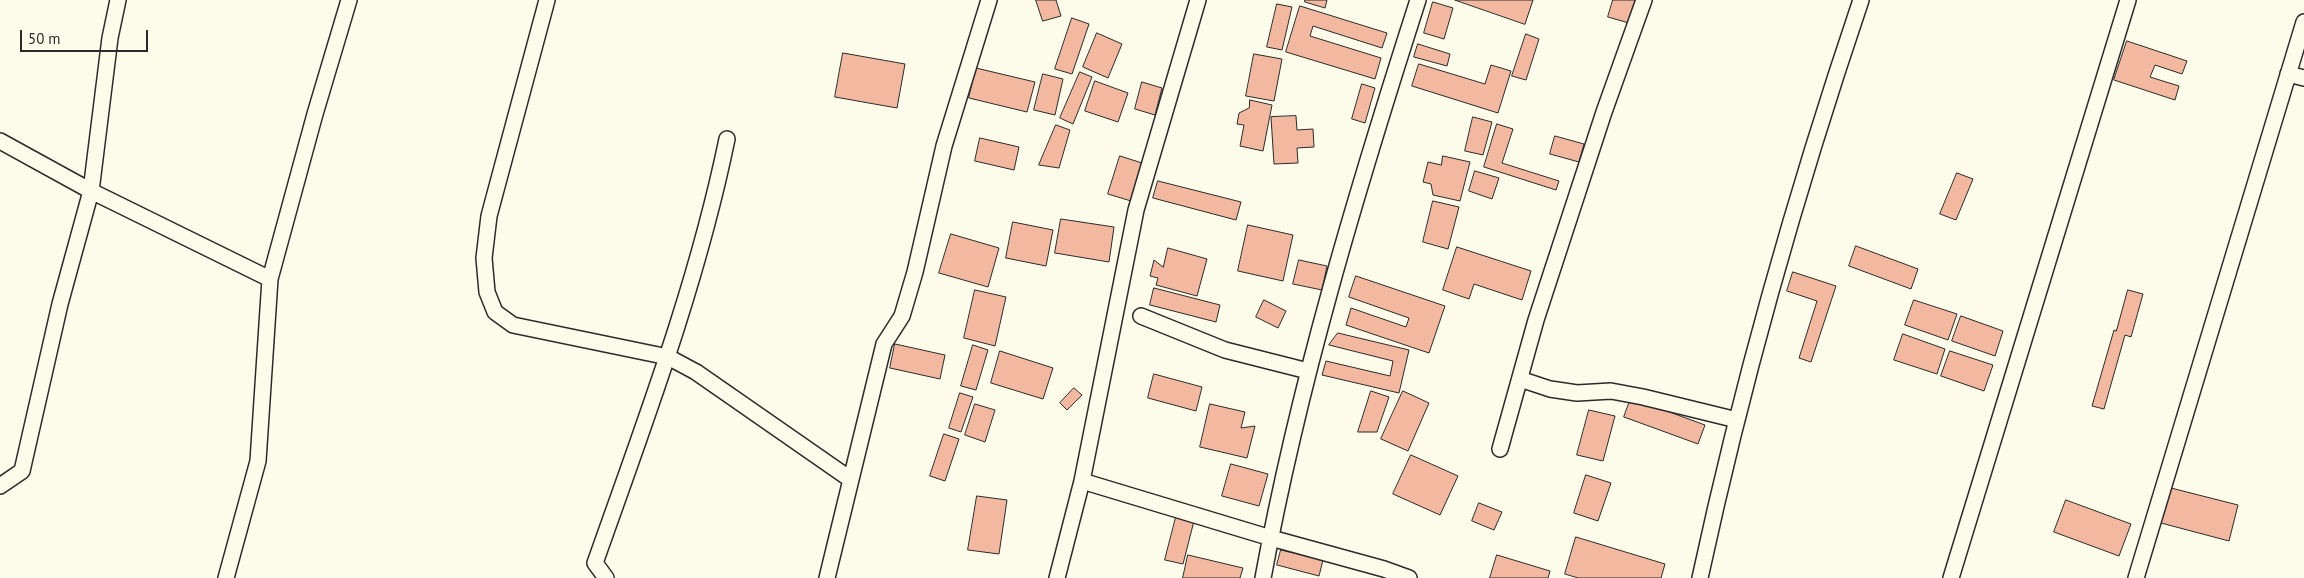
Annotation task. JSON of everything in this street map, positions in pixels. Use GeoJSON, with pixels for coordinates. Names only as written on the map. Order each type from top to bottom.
{"type":"FeatureCollection","features":[{"type":"Feature","properties":{"kind":"street"},"geometry":{"type":"LineString","coordinates":[[0,486],[22,471],[60,304],[91,191],[110,38],[118,0]]}},
{"type":"Feature","properties":{"kind":"street"},"geometry":{"type":"LineString","coordinates":[[226,578],[258,461],[270,279],[314,114],[349,0]]}},
{"type":"Feature","properties":{"kind":"street"},"geometry":{"type":"LineString","coordinates":[[547,0],[489,216],[484,258],[487,292],[495,312],[513,325],[668,356],[696,372],[850,479]]}},
{"type":"Feature","properties":{"kind":"street"},"geometry":{"type":"LineString","coordinates":[[827,578],[884,344],[902,316],[915,272],[944,146],[989,0]]}},
{"type":"Feature","properties":{"kind":"street"},"geometry":{"type":"LineString","coordinates":[[1057,578],[1082,480],[1136,210],[1198,0]]}},
{"type":"Feature","properties":{"kind":"street"},"geometry":{"type":"LineString","coordinates":[[1263,578],[1308,371],[1344,239],[1418,0]]}},
{"type":"Feature","properties":{"kind":"street"},"geometry":{"type":"LineString","coordinates":[[1500,449],[1536,320],[1595,140],[1644,0]]}},
{"type":"Feature","properties":{"kind":"street"},"geometry":{"type":"LineString","coordinates":[[1700,578],[1722,477],[1779,264],[1829,94],[1861,0]]}},
{"type":"Feature","properties":{"kind":"street"},"geometry":{"type":"LineString","coordinates":[[1951,578],[2128,0]]}},
{"type":"Feature","properties":{"kind":"street"},"geometry":{"type":"LineString","coordinates":[[2136,578],[2304,22]]}},
{"type":"Feature","properties":{"kind":"street"},"geometry":{"type":"LineString","coordinates":[[2288,74],[2304,78]]}},
{"type":"Feature","properties":{"kind":"street"},"geometry":{"type":"LineString","coordinates":[[606,578],[595,563],[668,356],[716,196],[727,139]]}},
{"type":"Feature","properties":{"kind":"street"},"geometry":{"type":"LineString","coordinates":[[0,141],[91,191],[270,279]]}},
{"type":"Feature","properties":{"kind":"street"},"geometry":{"type":"LineString","coordinates":[[1142,316],[1225,350],[1308,371]]}},
{"type":"Feature","properties":{"kind":"street"},"geometry":{"type":"LineString","coordinates":[[1520,379],[1550,389],[1577,393],[1611,391],[1644,397],[1737,420]]}},
{"type":"Feature","properties":{"kind":"street"},"geometry":{"type":"LineString","coordinates":[[1082,480],[1409,578]]}},
{"type":"Feature","properties":{"kind":"building"},"geometry":{"type":"Polygon","coordinates":[[[1036,0],[1056,0],[1061,16],[1043,21],[1036,0]]]}},
{"type":"Feature","properties":{"kind":"building"},"geometry":{"type":"Polygon","coordinates":[[[1305,0],[1327,0],[1325,8],[1305,2],[1305,0]]]}},
{"type":"Feature","properties":{"kind":"building"},"geometry":{"type":"Polygon","coordinates":[[[1455,0],[1533,0],[1525,24],[1455,0]]]}},
{"type":"Feature","properties":{"kind":"building"},"geometry":{"type":"Polygon","coordinates":[[[1613,0],[1636,0],[1629,23],[1608,17],[1613,0]]]}},
{"type":"Feature","properties":{"kind":"building"},"geometry":{"type":"Polygon","coordinates":[[[1433,2],[1453,8],[1444,39],[1424,33],[1433,2]]]}},
{"type":"Feature","properties":{"kind":"building"},"geometry":{"type":"Polygon","coordinates":[[[1277,4],[1292,7],[1282,50],[1267,47],[1277,4]]]}},
{"type":"Feature","properties":{"kind":"building"},"geometry":{"type":"Polygon","coordinates":[[[1300,6],[1387,33],[1382,48],[1313,26],[1310,36],[1381,58],[1375,79],[1286,52],[1300,6]]]}},
{"type":"Feature","properties":{"kind":"building"},"geometry":{"type":"Polygon","coordinates":[[[1072,18],[1089,24],[1072,74],[1055,69],[1072,18]]]}},
{"type":"Feature","properties":{"kind":"building"},"geometry":{"type":"Polygon","coordinates":[[[1097,33],[1122,44],[1108,78],[1083,67],[1097,33]]]}},
{"type":"Feature","properties":{"kind":"building"},"geometry":{"type":"Polygon","coordinates":[[[1526,34],[1539,39],[1526,80],[1512,76],[1526,34]]]}},
{"type":"Feature","properties":{"kind":"building"},"geometry":{"type":"Polygon","coordinates":[[[2127,41],[2187,61],[2182,74],[2155,65],[2150,77],[2179,86],[2175,100],[2114,80],[2127,41]]]}},
{"type":"Feature","properties":{"kind":"building"},"geometry":{"type":"Polygon","coordinates":[[[1418,44],[1450,54],[1447,66],[1414,57],[1418,44]]]}},
{"type":"Feature","properties":{"kind":"building"},"geometry":{"type":"Polygon","coordinates":[[[843,53],[905,64],[897,108],[835,97],[843,53]]]}},
{"type":"Feature","properties":{"kind":"building"},"geometry":{"type":"Polygon","coordinates":[[[1254,54],[1282,59],[1274,101],[1246,96],[1254,54]]]}},
{"type":"Feature","properties":{"kind":"building"},"geometry":{"type":"Polygon","coordinates":[[[1419,64],[1485,84],[1491,65],[1511,71],[1498,113],[1412,86],[1419,64]]]}},
{"type":"Feature","properties":{"kind":"building"},"geometry":{"type":"Polygon","coordinates":[[[976,68],[1035,82],[1027,112],[969,98],[976,68]]]}},
{"type":"Feature","properties":{"kind":"building"},"geometry":{"type":"Polygon","coordinates":[[[1080,72],[1092,77],[1073,124],[1060,118],[1080,72]]]}},
{"type":"Feature","properties":{"kind":"building"},"geometry":{"type":"Polygon","coordinates":[[[1043,74],[1063,79],[1055,115],[1034,110],[1043,74]]]}},
{"type":"Feature","properties":{"kind":"building"},"geometry":{"type":"Polygon","coordinates":[[[1095,81],[1128,93],[1118,122],[1085,111],[1095,81]]]}},
{"type":"Feature","properties":{"kind":"building"},"geometry":{"type":"Polygon","coordinates":[[[1142,82],[1162,88],[1155,115],[1135,109],[1142,82]]]}},
{"type":"Feature","properties":{"kind":"building"},"geometry":{"type":"Polygon","coordinates":[[[1362,84],[1375,88],[1365,123],[1352,119],[1362,84]]]}},
{"type":"Feature","properties":{"kind":"building"},"geometry":{"type":"Polygon","coordinates":[[[1250,100],[1272,105],[1263,151],[1240,146],[1244,125],[1237,124],[1239,113],[1249,108],[1250,100]]]}},
{"type":"Feature","properties":{"kind":"building"},"geometry":{"type":"Polygon","coordinates":[[[1296,116],[1297,130],[1313,129],[1314,147],[1297,148],[1298,163],[1274,164],[1271,117],[1296,116]]]}},
{"type":"Feature","properties":{"kind":"building"},"geometry":{"type":"Polygon","coordinates":[[[1473,117],[1492,122],[1483,155],[1465,151],[1473,117]]]}},
{"type":"Feature","properties":{"kind":"building"},"geometry":{"type":"Polygon","coordinates":[[[1497,124],[1513,129],[1502,163],[1559,181],[1556,190],[1484,167],[1497,124]]]}},
{"type":"Feature","properties":{"kind":"building"},"geometry":{"type":"Polygon","coordinates":[[[1056,125],[1070,130],[1059,168],[1039,165],[1056,125]]]}},
{"type":"Feature","properties":{"kind":"building"},"geometry":{"type":"Polygon","coordinates":[[[1555,136],[1584,144],[1579,162],[1550,154],[1555,136]]]}},
{"type":"Feature","properties":{"kind":"building"},"geometry":{"type":"Polygon","coordinates":[[[980,138],[1019,147],[1014,170],[975,161],[980,138]]]}},
{"type":"Feature","properties":{"kind":"building"},"geometry":{"type":"Polygon","coordinates":[[[1120,156],[1142,163],[1131,201],[1108,194],[1120,156]]]}},
{"type":"Feature","properties":{"kind":"building"},"geometry":{"type":"Polygon","coordinates":[[[1443,156],[1470,162],[1460,201],[1433,195],[1431,184],[1423,182],[1428,162],[1441,165],[1443,156]]]}},
{"type":"Feature","properties":{"kind":"building"},"geometry":{"type":"Polygon","coordinates":[[[1475,171],[1499,178],[1492,199],[1469,191],[1475,171]]]}},
{"type":"Feature","properties":{"kind":"building"},"geometry":{"type":"Polygon","coordinates":[[[1957,173],[1973,179],[1956,220],[1940,214],[1957,173]]]}},
{"type":"Feature","properties":{"kind":"building"},"geometry":{"type":"Polygon","coordinates":[[[1158,181],[1241,202],[1236,220],[1153,198],[1158,181]]]}},
{"type":"Feature","properties":{"kind":"building"},"geometry":{"type":"Polygon","coordinates":[[[1433,201],[1459,207],[1448,249],[1423,242],[1433,201]]]}},
{"type":"Feature","properties":{"kind":"building"},"geometry":{"type":"Polygon","coordinates":[[[1061,219],[1114,227],[1109,262],[1055,253],[1061,219]]]}},
{"type":"Feature","properties":{"kind":"building"},"geometry":{"type":"Polygon","coordinates":[[[1013,222],[1053,230],[1046,266],[1006,258],[1013,222]]]}},
{"type":"Feature","properties":{"kind":"building"},"geometry":{"type":"Polygon","coordinates":[[[1248,225],[1293,235],[1283,281],[1238,271],[1248,225]]]}},
{"type":"Feature","properties":{"kind":"building"},"geometry":{"type":"Polygon","coordinates":[[[951,234],[999,248],[988,287],[939,273],[951,234]]]}},
{"type":"Feature","properties":{"kind":"building"},"geometry":{"type":"Polygon","coordinates":[[[1856,246],[1918,269],[1911,289],[1849,266],[1856,246]]]}},
{"type":"Feature","properties":{"kind":"building"},"geometry":{"type":"Polygon","coordinates":[[[1457,247],[1531,271],[1522,300],[1474,284],[1469,299],[1443,290],[1457,247]]]}},
{"type":"Feature","properties":{"kind":"building"},"geometry":{"type":"Polygon","coordinates":[[[1168,248],[1207,259],[1197,296],[1156,285],[1158,278],[1150,276],[1154,260],[1163,267],[1168,248]]]}},
{"type":"Feature","properties":{"kind":"building"},"geometry":{"type":"Polygon","coordinates":[[[1299,260],[1327,266],[1322,290],[1293,284],[1299,260]]]}},
{"type":"Feature","properties":{"kind":"building"},"geometry":{"type":"Polygon","coordinates":[[[1793,272],[1836,286],[1811,362],[1799,358],[1817,301],[1787,291],[1793,272]]]}},
{"type":"Feature","properties":{"kind":"building"},"geometry":{"type":"Polygon","coordinates":[[[1356,276],[1445,306],[1429,353],[1346,325],[1351,308],[1406,327],[1409,318],[1349,297],[1356,276]]]}},
{"type":"Feature","properties":{"kind":"building"},"geometry":{"type":"Polygon","coordinates":[[[1154,288],[1220,305],[1216,322],[1150,305],[1154,288]]]}},
{"type":"Feature","properties":{"kind":"building"},"geometry":{"type":"Polygon","coordinates":[[[975,290],[1006,297],[995,346],[964,338],[975,290]]]}},
{"type":"Feature","properties":{"kind":"building"},"geometry":{"type":"Polygon","coordinates":[[[2128,290],[2143,294],[2131,337],[2125,335],[2104,409],[2092,406],[2114,330],[2116,331],[2128,290]]]}},
{"type":"Feature","properties":{"kind":"building"},"geometry":{"type":"Polygon","coordinates":[[[1264,300],[1286,311],[1278,328],[1256,317],[1264,300]]]}},
{"type":"Feature","properties":{"kind":"building"},"geometry":{"type":"Polygon","coordinates":[[[1914,300],[1957,314],[1948,340],[1905,325],[1914,300]]]}},
{"type":"Feature","properties":{"kind":"building"},"geometry":{"type":"Polygon","coordinates":[[[1961,316],[2003,331],[1995,356],[1952,341],[1961,316]]]}},
{"type":"Feature","properties":{"kind":"building"},"geometry":{"type":"Polygon","coordinates":[[[1338,333],[1409,350],[1399,393],[1322,375],[1326,361],[1390,376],[1393,361],[1329,345],[1338,333]]]}},
{"type":"Feature","properties":{"kind":"building"},"geometry":{"type":"Polygon","coordinates":[[[1903,334],[1945,349],[1937,374],[1894,360],[1903,334]]]}},
{"type":"Feature","properties":{"kind":"building"},"geometry":{"type":"Polygon","coordinates":[[[895,344],[945,355],[940,379],[890,368],[895,344]]]}},
{"type":"Feature","properties":{"kind":"building"},"geometry":{"type":"Polygon","coordinates":[[[973,345],[988,350],[976,390],[961,386],[973,345]]]}},
{"type":"Feature","properties":{"kind":"building"},"geometry":{"type":"Polygon","coordinates":[[[1000,351],[1053,368],[1043,399],[991,383],[1000,351]]]}},
{"type":"Feature","properties":{"kind":"building"},"geometry":{"type":"Polygon","coordinates":[[[1950,351],[1993,365],[1984,391],[1941,376],[1950,351]]]}},
{"type":"Feature","properties":{"kind":"building"},"geometry":{"type":"Polygon","coordinates":[[[1154,374],[1202,387],[1196,411],[1148,398],[1154,374]]]}},
{"type":"Feature","properties":{"kind":"building"},"geometry":{"type":"Polygon","coordinates":[[[1074,388],[1082,395],[1067,410],[1060,403],[1074,388]]]}},
{"type":"Feature","properties":{"kind":"building"},"geometry":{"type":"Polygon","coordinates":[[[1371,391],[1389,397],[1377,432],[1358,432],[1371,391]]]}},
{"type":"Feature","properties":{"kind":"building"},"geometry":{"type":"Polygon","coordinates":[[[1403,391],[1429,403],[1408,451],[1381,439],[1403,391]]]}},
{"type":"Feature","properties":{"kind":"building"},"geometry":{"type":"Polygon","coordinates":[[[960,393],[973,397],[961,432],[949,428],[960,393]]]}},
{"type":"Feature","properties":{"kind":"building"},"geometry":{"type":"Polygon","coordinates":[[[1631,398],[1705,425],[1698,444],[1624,417],[1631,398]]]}},
{"type":"Feature","properties":{"kind":"building"},"geometry":{"type":"Polygon","coordinates":[[[975,404],[995,410],[985,442],[965,435],[975,404]]]}},
{"type":"Feature","properties":{"kind":"building"},"geometry":{"type":"Polygon","coordinates":[[[1210,404],[1245,412],[1241,428],[1255,426],[1247,458],[1200,447],[1210,404]]]}},
{"type":"Feature","properties":{"kind":"building"},"geometry":{"type":"Polygon","coordinates":[[[1589,410],[1615,416],[1603,461],[1577,455],[1589,410]]]}},
{"type":"Feature","properties":{"kind":"building"},"geometry":{"type":"Polygon","coordinates":[[[944,434],[959,439],[945,481],[930,476],[944,434]]]}},
{"type":"Feature","properties":{"kind":"building"},"geometry":{"type":"Polygon","coordinates":[[[1411,455],[1458,476],[1440,515],[1393,494],[1411,455]]]}},
{"type":"Feature","properties":{"kind":"building"},"geometry":{"type":"Polygon","coordinates":[[[1231,464],[1268,474],[1259,506],[1222,496],[1231,464]]]}},
{"type":"Feature","properties":{"kind":"building"},"geometry":{"type":"Polygon","coordinates":[[[1586,475],[1611,483],[1598,521],[1574,513],[1586,475]]]}},
{"type":"Feature","properties":{"kind":"building"},"geometry":{"type":"Polygon","coordinates":[[[2171,488],[2238,505],[2229,541],[2161,523],[2171,488]]]}},
{"type":"Feature","properties":{"kind":"building"},"geometry":{"type":"Polygon","coordinates":[[[977,496],[1007,500],[999,554],[968,550],[977,496]]]}},
{"type":"Feature","properties":{"kind":"building"},"geometry":{"type":"Polygon","coordinates":[[[2066,500],[2131,524],[2119,556],[2054,532],[2066,500]]]}},
{"type":"Feature","properties":{"kind":"building"},"geometry":{"type":"Polygon","coordinates":[[[1479,503],[1502,512],[1494,530],[1472,521],[1479,503]]]}},
{"type":"Feature","properties":{"kind":"building"},"geometry":{"type":"Polygon","coordinates":[[[1176,517],[1194,521],[1183,564],[1165,560],[1176,517]]]}},
{"type":"Feature","properties":{"kind":"building"},"geometry":{"type":"Polygon","coordinates":[[[1576,537],[1665,564],[1661,578],[1578,578],[1565,574],[1576,537]]]}},
{"type":"Feature","properties":{"kind":"building"},"geometry":{"type":"Polygon","coordinates":[[[1281,550],[1323,560],[1319,576],[1277,565],[1281,550]]]}},
{"type":"Feature","properties":{"kind":"building"},"geometry":{"type":"Polygon","coordinates":[[[1188,555],[1243,568],[1240,578],[1183,578],[1188,555]]]}},
{"type":"Feature","properties":{"kind":"building"},"geometry":{"type":"Polygon","coordinates":[[[1497,555],[1550,571],[1548,578],[1490,578],[1497,555]]]}}]}
